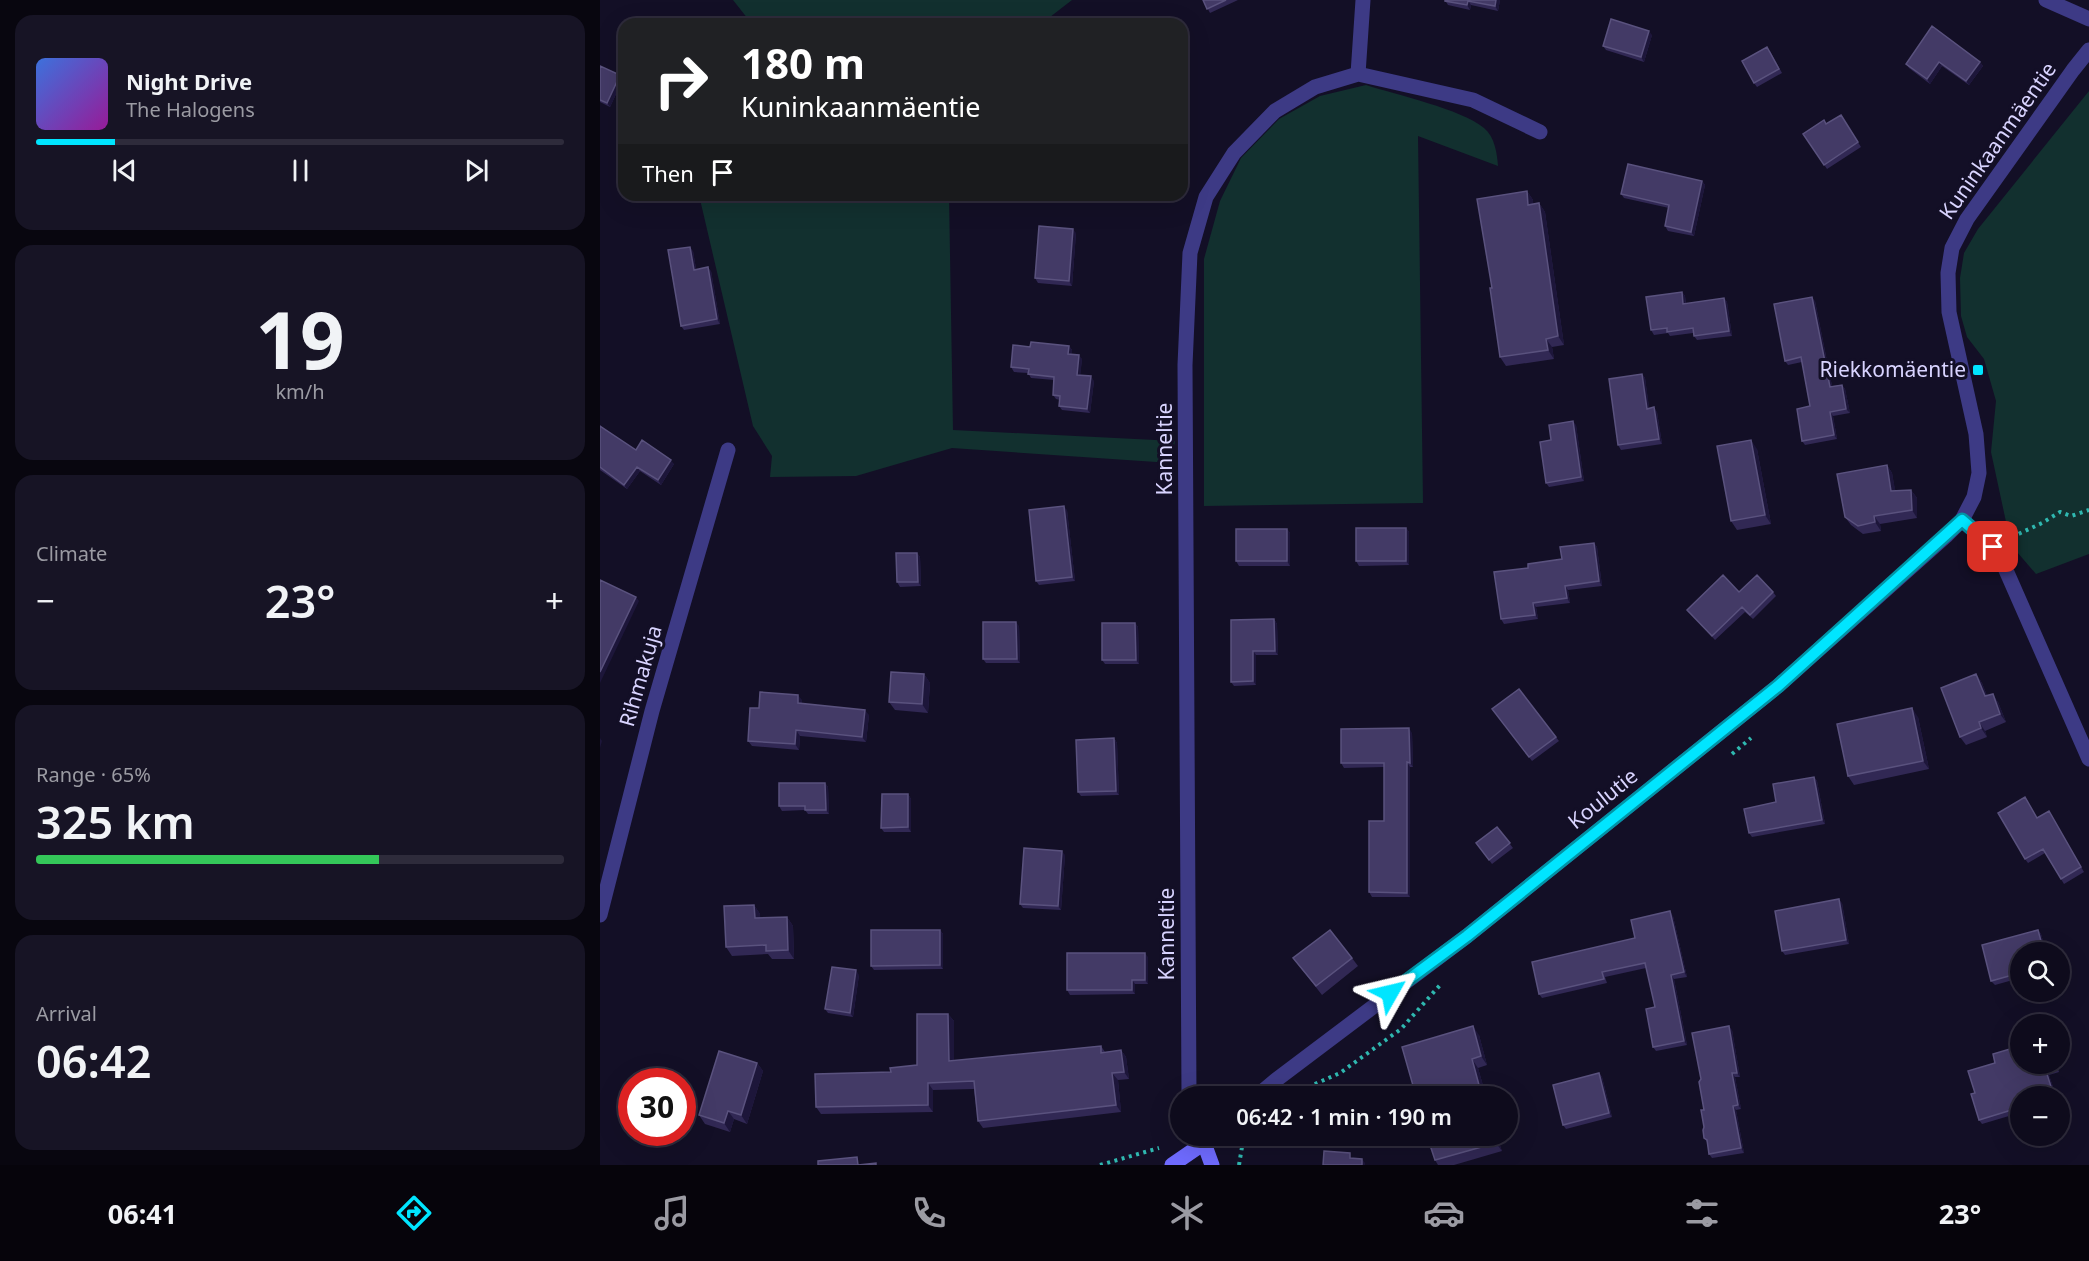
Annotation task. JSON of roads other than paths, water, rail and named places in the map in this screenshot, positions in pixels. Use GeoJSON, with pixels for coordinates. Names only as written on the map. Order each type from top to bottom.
{"type":"FeatureCollection","features":[{"type":"Feature","properties":{"kind":"street"},"geometry":{"type":"LineString","coordinates":[[1358,74],[1363,0]]}},
{"type":"Feature","properties":{"kind":"street"},"geometry":{"type":"LineString","coordinates":[[2046,0],[2089,19]]}},
{"type":"Feature","properties":{"kind":"street","name":"Kuninkaanmäentie"},"geometry":{"type":"LineString","coordinates":[[1962,520],[1974,497],[1979,473],[1976,434],[1950,312],[1948,273],[1952,248],[1967,219],[2089,50]]}},
{"type":"Feature","properties":{"kind":"street","name":"Kanneltie"},"geometry":{"type":"LineString","coordinates":[[1189,1086],[1185,365],[1190,253],[1206,196],[1234,153],[1275,111],[1315,87],[1358,74],[1473,100],[1540,132]]}},
{"type":"Feature","properties":{"kind":"street","name":"Rihmakuja"},"geometry":{"type":"LineString","coordinates":[[600,915],[652,711],[728,450]]}},
{"type":"Feature","properties":{"kind":"street"},"geometry":{"type":"LineString","coordinates":[[1962,520],[1993,547],[2005,568],[2089,759]]}},
{"type":"Feature","properties":{"kind":"street","name":"Koulutie"},"geometry":{"type":"LineString","coordinates":[[1269,1086],[1467,936],[1778,686],[1962,520]]}},
{"type":"Feature","properties":{"kind":"street"},"geometry":{"type":"LineString","coordinates":[[1172,1165],[1196,1146]]}},
{"type":"Feature","properties":{"kind":"street"},"geometry":{"type":"LineString","coordinates":[[1208,1146],[1212,1165]]}},
{"type":"Feature","properties":{"kind":"place","name":"Riekkomäentie"},"geometry":{"type":"Point","coordinates":[1978,370]}}]}
